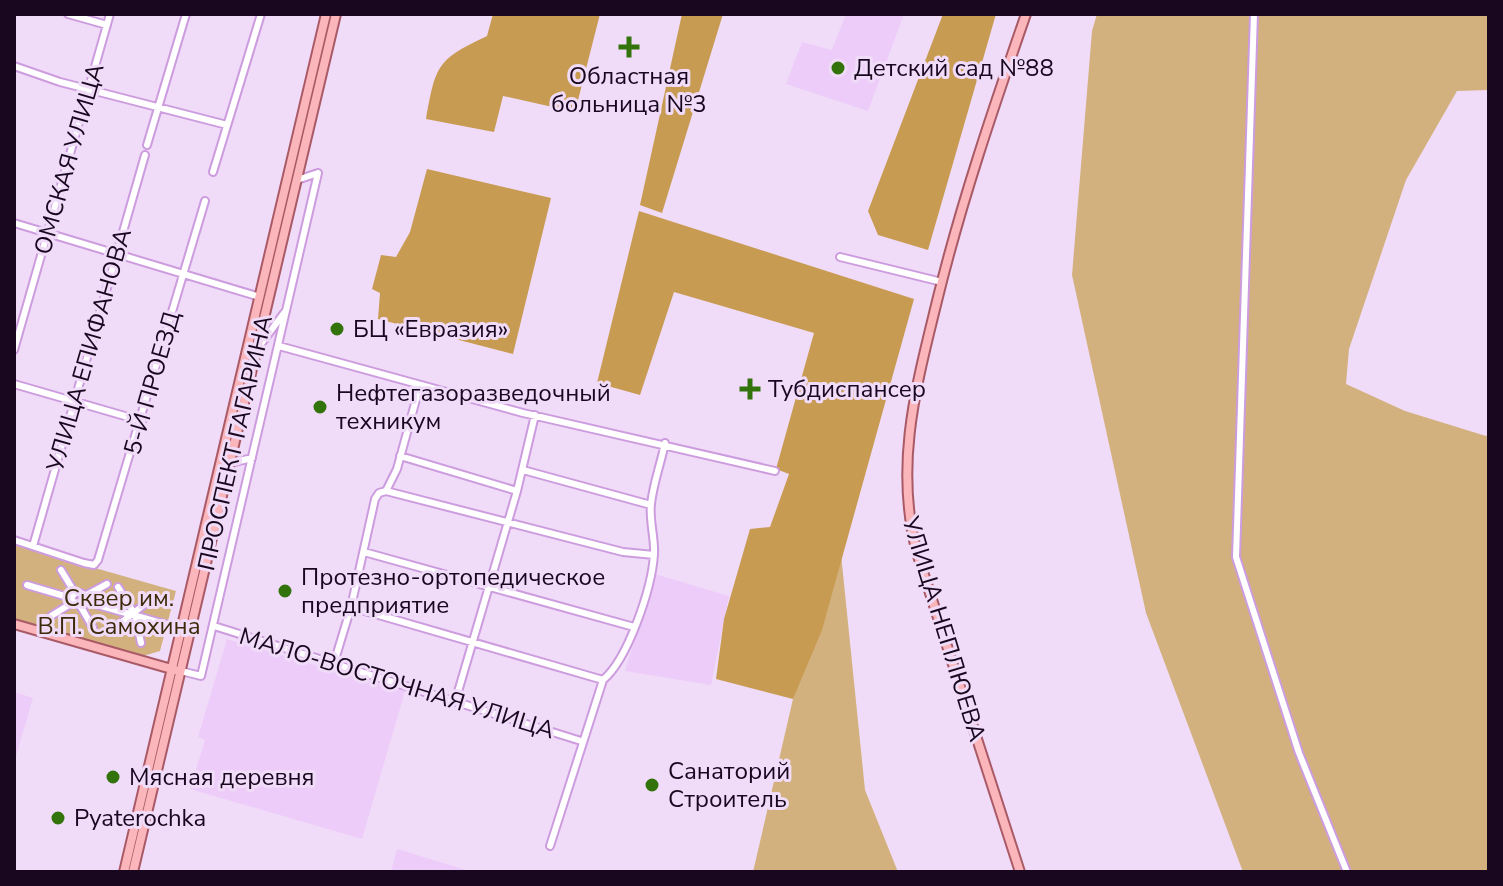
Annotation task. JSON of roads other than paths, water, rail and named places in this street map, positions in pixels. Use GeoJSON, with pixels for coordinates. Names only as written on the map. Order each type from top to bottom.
{"type":"FeatureCollection","features":[{"type":"Feature","properties":{"kind":"main road","name":"ПРОСПЕКТ ГАГАРИНА"},"geometry":{"type":"LineString","coordinates":[[133,872],[326,14]]}},
{"type":"Feature","properties":{"kind":"main road","name":"ПРОСПЕКТ ГАГАРИНА"},"geometry":{"type":"LineString","coordinates":[[124,872],[231,463],[336,14]]}},
{"type":"Feature","properties":{"kind":"main road","name":"УЛИЦА НЕПЛЮЕВА"},"geometry":{"type":"LineString","coordinates":[[1020,872],[926,584],[908,516],[905,467],[909,421],[942,282],[972,171],[1026,14]]}},
{"type":"Feature","properties":{"kind":"main road"},"geometry":{"type":"LineString","coordinates":[[14,624],[177,670]]}},
{"type":"Feature","properties":{"kind":"street"},"geometry":{"type":"LineString","coordinates":[[68,14],[107,25]]}},
{"type":"Feature","properties":{"kind":"street","name":"ОМСКАЯ УЛИЦА"},"geometry":{"type":"LineString","coordinates":[[14,350],[110,14]]}},
{"type":"Feature","properties":{"kind":"street"},"geometry":{"type":"LineString","coordinates":[[147,145],[186,14]]}},
{"type":"Feature","properties":{"kind":"street"},"geometry":{"type":"LineString","coordinates":[[213,172],[261,14]]}},
{"type":"Feature","properties":{"kind":"street"},"geometry":{"type":"LineString","coordinates":[[1254,14],[1236,557],[1299,753],[1347,872]]}},
{"type":"Feature","properties":{"kind":"street"},"geometry":{"type":"LineString","coordinates":[[14,66],[227,125]]}},
{"type":"Feature","properties":{"kind":"street","name":"УЛИЦА ЕПИФАНОВА"},"geometry":{"type":"LineString","coordinates":[[33,546],[145,155]]}},
{"type":"Feature","properties":{"kind":"street"},"geometry":{"type":"LineString","coordinates":[[177,670],[201,676],[214,626],[318,173],[297,180]]}},
{"type":"Feature","properties":{"kind":"street","name":"5-Й ПРОЕЗД"},"geometry":{"type":"LineString","coordinates":[[33,546],[84,563],[96,563],[142,421],[205,201]]}},
{"type":"Feature","properties":{"kind":"street"},"geometry":{"type":"LineString","coordinates":[[14,223],[260,297]]}},
{"type":"Feature","properties":{"kind":"street"},"geometry":{"type":"LineString","coordinates":[[840,257],[942,282]]}},
{"type":"Feature","properties":{"kind":"street"},"geometry":{"type":"LineString","coordinates":[[258,348],[287,311]]}},
{"type":"Feature","properties":{"kind":"street"},"geometry":{"type":"LineString","coordinates":[[279,346],[535,415],[775,471]]}},
{"type":"Feature","properties":{"kind":"street"},"geometry":{"type":"LineString","coordinates":[[14,384],[142,421]]}},
{"type":"Feature","properties":{"kind":"street"},"geometry":{"type":"LineString","coordinates":[[386,491],[400,456],[420,385]]}},
{"type":"Feature","properties":{"kind":"street"},"geometry":{"type":"LineString","coordinates":[[455,702],[523,470],[535,415]]}},
{"type":"Feature","properties":{"kind":"street"},"geometry":{"type":"LineString","coordinates":[[550,846],[581,741],[589,729],[603,680],[614,671],[634,627],[654,555],[651,505],[665,443]]}},
{"type":"Feature","properties":{"kind":"street"},"geometry":{"type":"LineString","coordinates":[[400,456],[517,491]]}},
{"type":"Feature","properties":{"kind":"street"},"geometry":{"type":"LineString","coordinates":[[231,463],[252,458]]}},
{"type":"Feature","properties":{"kind":"street"},"geometry":{"type":"LineString","coordinates":[[523,470],[651,505]]}},
{"type":"Feature","properties":{"kind":"street"},"geometry":{"type":"LineString","coordinates":[[334,663],[379,493],[386,491],[623,552],[654,555]]}},
{"type":"Feature","properties":{"kind":"street"},"geometry":{"type":"LineString","coordinates":[[14,540],[33,546]]}},
{"type":"Feature","properties":{"kind":"street"},"geometry":{"type":"LineString","coordinates":[[364,552],[634,627]]}},
{"type":"Feature","properties":{"kind":"street"},"geometry":{"type":"LineString","coordinates":[[61,570],[73,598],[84,602]]}},
{"type":"Feature","properties":{"kind":"street"},"geometry":{"type":"LineString","coordinates":[[84,602],[107,584]]}},
{"type":"Feature","properties":{"kind":"street"},"geometry":{"type":"LineString","coordinates":[[27,585],[172,626]]}},
{"type":"Feature","properties":{"kind":"street"},"geometry":{"type":"LineString","coordinates":[[118,587],[135,615],[141,643]]}},
{"type":"Feature","properties":{"kind":"street"},"geometry":{"type":"LineString","coordinates":[[109,632],[135,615],[154,597]]}},
{"type":"Feature","properties":{"kind":"street"},"geometry":{"type":"LineString","coordinates":[[51,616],[73,598]]}},
{"type":"Feature","properties":{"kind":"street"},"geometry":{"type":"LineString","coordinates":[[84,602],[93,628]]}},
{"type":"Feature","properties":{"kind":"street"},"geometry":{"type":"LineString","coordinates":[[351,607],[603,680]]}},
{"type":"Feature","properties":{"kind":"street","name":"МАЛО-ВОСТОЧНАЯ УЛИЦА"},"geometry":{"type":"LineString","coordinates":[[214,626],[581,741]]}},
{"type":"Feature","properties":{"kind":"place","name":"Областная больница №3"},"geometry":{"type":"Point","coordinates":[629,47]}},
{"type":"Feature","properties":{"kind":"place","name":"Детский сад №88"},"geometry":{"type":"Point","coordinates":[838,68]}},
{"type":"Feature","properties":{"kind":"place","name":"БЦ «Евразия»"},"geometry":{"type":"Point","coordinates":[337,329]}},
{"type":"Feature","properties":{"kind":"place","name":"Тубдиспансер"},"geometry":{"type":"Point","coordinates":[750,389]}},
{"type":"Feature","properties":{"kind":"place","name":"Нефтегазоразведочный техникум"},"geometry":{"type":"Point","coordinates":[320,407]}},
{"type":"Feature","properties":{"kind":"place","name":"Протезно-ортопедическое предприятие"},"geometry":{"type":"Point","coordinates":[285,591]}},
{"type":"Feature","properties":{"kind":"place","name":"Мясная деревня"},"geometry":{"type":"Point","coordinates":[113,777]}},
{"type":"Feature","properties":{"kind":"place","name":"Санаторий Строитель"},"geometry":{"type":"Point","coordinates":[652,785]}},
{"type":"Feature","properties":{"kind":"place","name":"Pyaterochka"},"geometry":{"type":"Point","coordinates":[58,818]}},
{"type":"Feature","properties":{"kind":"park label","name":"Сквер им. В.П. Самохина"},"geometry":{"type":"Point","coordinates":[119,612]}}]}
